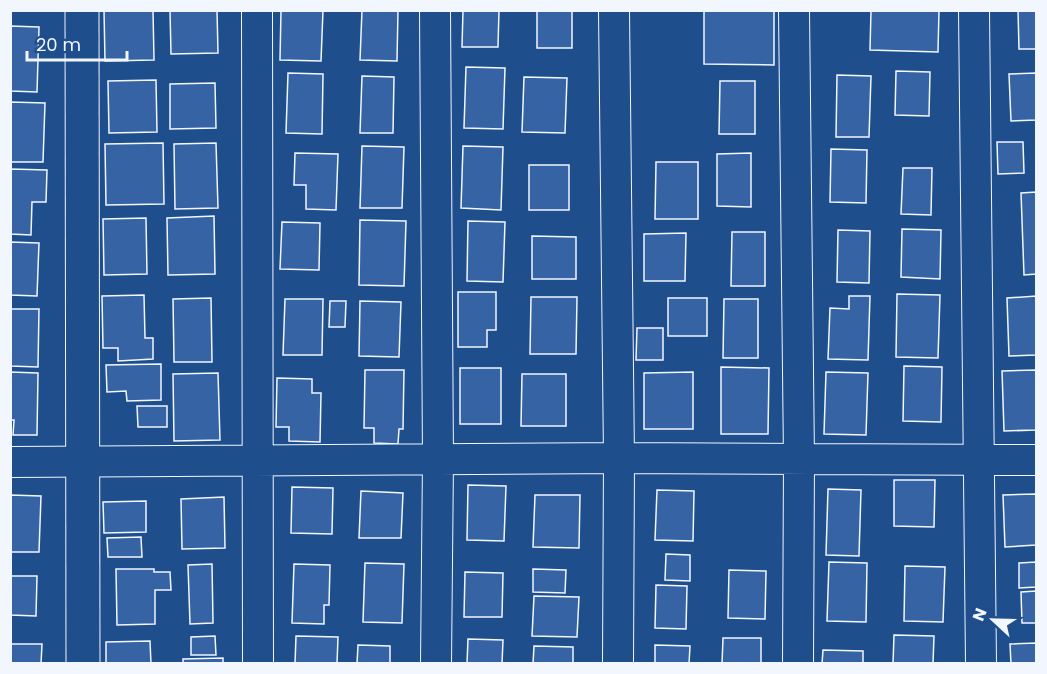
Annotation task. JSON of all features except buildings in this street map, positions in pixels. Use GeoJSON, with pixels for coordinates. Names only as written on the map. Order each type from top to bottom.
{"type":"FeatureCollection","features":[{"type":"Feature","properties":{"kind":"street"},"geometry":{"type":"LineString","coordinates":[[82,10],[83,663]]}},
{"type":"Feature","properties":{"kind":"street"},"geometry":{"type":"LineString","coordinates":[[257,10],[258,663]]}},
{"type":"Feature","properties":{"kind":"street"},"geometry":{"type":"LineString","coordinates":[[435,10],[438,459],[436,663]]}},
{"type":"Feature","properties":{"kind":"street"},"geometry":{"type":"LineString","coordinates":[[614,10],[619,458],[618,663]]}},
{"type":"Feature","properties":{"kind":"street"},"geometry":{"type":"LineString","coordinates":[[794,10],[799,460],[798,663]]}},
{"type":"Feature","properties":{"kind":"street"},"geometry":{"type":"LineString","coordinates":[[974,10],[981,663]]}},
{"type":"Feature","properties":{"kind":"street"},"geometry":{"type":"LineString","coordinates":[[10,462],[619,458],[1036,460]]}}]}
